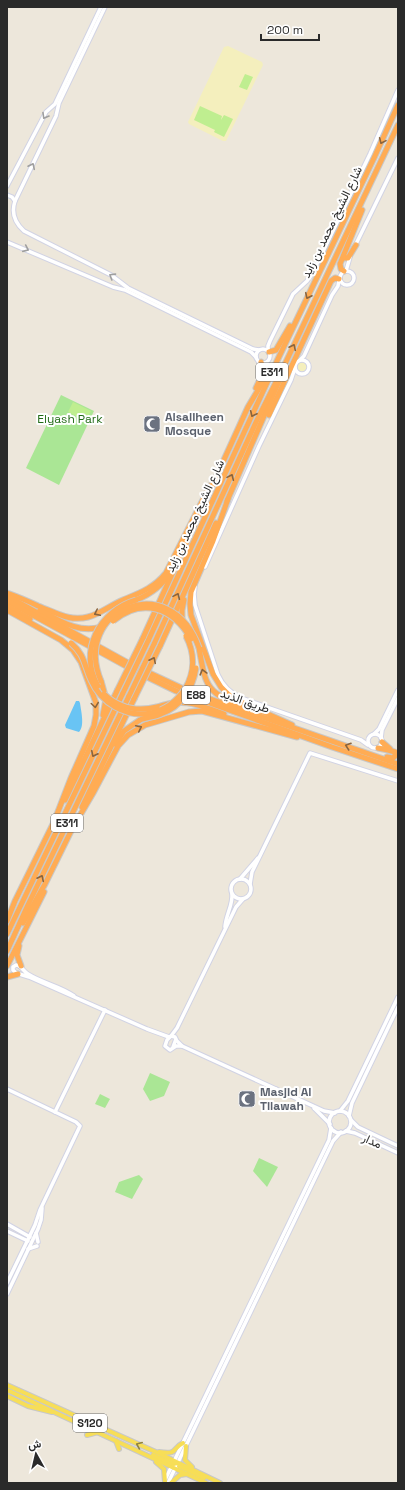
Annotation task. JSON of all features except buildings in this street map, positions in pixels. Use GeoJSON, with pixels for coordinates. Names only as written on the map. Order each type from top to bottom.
{"type":"FeatureCollection","features":[{"type":"Feature","properties":{"kind":"highway","name":"شارع الشيخ محمد بن زايد"},"geometry":{"type":"LineString","coordinates":[[7,934],[398,105]]}},
{"type":"Feature","properties":{"kind":"highway","name":"شارع الشيخ محمد بن زايد"},"geometry":{"type":"LineString","coordinates":[[157,645],[260,414],[398,125]]}},
{"type":"Feature","properties":{"kind":"highway"},"geometry":{"type":"LineString","coordinates":[[345,271],[340,269],[340,266],[368,189]]}},
{"type":"Feature","properties":{"kind":"highway"},"geometry":{"type":"LineString","coordinates":[[344,256],[344,258],[348,258],[356,245]]}},
{"type":"Feature","properties":{"kind":"highway"},"geometry":{"type":"LineString","coordinates":[[258,433],[274,405],[331,281],[335,278],[339,280]]}},
{"type":"Feature","properties":{"kind":"highway"},"geometry":{"type":"LineString","coordinates":[[269,352],[276,350],[290,326],[297,318]]}},
{"type":"Feature","properties":{"kind":"highway"},"geometry":{"type":"LineString","coordinates":[[248,408],[277,361]]}},
{"type":"Feature","properties":{"kind":"highway"},"geometry":{"type":"LineString","coordinates":[[146,640],[182,553],[263,373],[264,368],[261,362]]}},
{"type":"Feature","properties":{"kind":"highway"},"geometry":{"type":"LineString","coordinates":[[14,937],[35,903],[100,771],[132,697],[193,574],[258,433],[283,375],[285,364]]}},
{"type":"Feature","properties":{"kind":"highway"},"geometry":{"type":"LineString","coordinates":[[20,599],[62,616],[75,619],[94,615],[116,603],[151,588],[162,578],[170,567],[200,505],[218,474]]}},
{"type":"Feature","properties":{"kind":"highway"},"geometry":{"type":"LineString","coordinates":[[228,498],[213,541],[193,586],[190,598],[190,610],[213,674],[218,683],[233,698],[333,744]]}},
{"type":"Feature","properties":{"kind":"highway"},"geometry":{"type":"LineString","coordinates":[[182,553],[164,582],[148,595],[116,608],[102,623],[92,643],[90,659],[93,674],[99,688],[115,702],[136,709],[143,710],[170,702],[183,702],[210,709],[265,728]]}},
{"type":"Feature","properties":{"kind":"highway"},"geometry":{"type":"LineString","coordinates":[[7,606],[71,643],[82,655],[91,681],[102,697],[112,705],[123,711],[142,714],[154,712],[170,705],[178,698],[187,686],[192,671],[193,661],[190,646],[182,625],[182,610],[193,574]]}},
{"type":"Feature","properties":{"kind":"highway"},"geometry":{"type":"LineString","coordinates":[[7,592],[75,627],[92,629],[103,626],[122,614],[144,608],[168,613],[179,622],[188,633],[194,647],[196,660],[195,673],[185,696],[169,711],[140,720],[128,728],[121,735],[100,771]]}},
{"type":"Feature","properties":{"kind":"highway","name":"طريق الذيد"},"geometry":{"type":"LineString","coordinates":[[7,596],[130,664],[180,688],[333,744],[398,770]]}},
{"type":"Feature","properties":{"kind":"highway","name":"طريق الذيد"},"geometry":{"type":"LineString","coordinates":[[7,601],[132,670],[176,691],[333,744],[367,753],[398,764]]}},
{"type":"Feature","properties":{"kind":"highway"},"geometry":{"type":"LineString","coordinates":[[7,921],[15,901],[93,741],[103,717],[106,705],[105,693],[95,661],[96,647],[104,626],[111,618],[120,611],[131,606],[142,604],[153,604],[173,611],[194,634],[199,648],[204,677],[213,690],[230,702],[267,714]]}},
{"type":"Feature","properties":{"kind":"highway"},"geometry":{"type":"LineString","coordinates":[[7,610],[65,643],[73,650],[81,662],[96,703],[94,726],[71,778],[54,822]]}},
{"type":"Feature","properties":{"kind":"highway"},"geometry":{"type":"LineString","coordinates":[[93,741],[120,692]]}},
{"type":"Feature","properties":{"kind":"highway","name":"E311"},"geometry":{"type":"LineString","coordinates":[[7,951],[27,907],[132,697]]}},
{"type":"Feature","properties":{"kind":"highway"},"geometry":{"type":"LineString","coordinates":[[72,829],[90,799],[118,746],[128,735],[136,729],[182,714],[195,711],[209,713],[333,744]]}},
{"type":"Feature","properties":{"kind":"highway"},"geometry":{"type":"LineString","coordinates":[[382,740],[387,747],[395,751],[398,760]]}},
{"type":"Feature","properties":{"kind":"highway"},"geometry":{"type":"LineString","coordinates":[[367,753],[392,758],[395,756],[392,751],[378,748]]}},
{"type":"Feature","properties":{"kind":"highway"},"geometry":{"type":"LineString","coordinates":[[7,966],[52,876],[58,857]]}},
{"type":"Feature","properties":{"kind":"highway"},"geometry":{"type":"LineString","coordinates":[[7,914],[15,901]]}},
{"type":"Feature","properties":{"kind":"highway"},"geometry":{"type":"LineString","coordinates":[[20,939],[18,955],[21,966]]}},
{"type":"Feature","properties":{"kind":"highway"},"geometry":{"type":"LineString","coordinates":[[7,977],[18,974]]}},
{"type":"Feature","properties":{"kind":"main road","name":"S120"},"geometry":{"type":"LineString","coordinates":[[7,1384],[158,1453],[175,1465],[195,1470],[220,1483]]}},
{"type":"Feature","properties":{"kind":"main road","name":"S120"},"geometry":{"type":"LineString","coordinates":[[7,1390],[152,1458]]}},
{"type":"Feature","properties":{"kind":"main road"},"geometry":{"type":"LineString","coordinates":[[7,1396],[31,1407],[60,1414]]}},
{"type":"Feature","properties":{"kind":"main road"},"geometry":{"type":"LineString","coordinates":[[87,1435],[98,1432]]}},
{"type":"Feature","properties":{"kind":"main road"},"geometry":{"type":"LineString","coordinates":[[116,1440],[119,1449]]}},
{"type":"Feature","properties":{"kind":"main road"},"geometry":{"type":"LineString","coordinates":[[158,1453],[171,1453],[185,1444]]}},
{"type":"Feature","properties":{"kind":"main road"},"geometry":{"type":"LineString","coordinates":[[185,1444],[185,1460],[195,1470]]}},
{"type":"Feature","properties":{"kind":"main road"},"geometry":{"type":"LineString","coordinates":[[144,1454],[151,1454],[205,1478],[211,1479]]}},
{"type":"Feature","properties":{"kind":"main road"},"geometry":{"type":"LineString","coordinates":[[152,1458],[175,1465],[187,1474],[206,1483]]}},
{"type":"Feature","properties":{"kind":"main road"},"geometry":{"type":"LineString","coordinates":[[152,1458],[163,1468],[167,1483],[180,1475],[187,1474]]}},
{"type":"Feature","properties":{"kind":"street"},"geometry":{"type":"LineString","coordinates":[[101,7],[56,106],[56,116],[15,201],[13,209],[14,217],[24,231],[111,275],[128,288],[253,349],[261,349],[269,352]]}},
{"type":"Feature","properties":{"kind":"street"},"geometry":{"type":"LineString","coordinates":[[7,186],[46,112],[56,106],[105,7]]}},
{"type":"Feature","properties":{"kind":"street"},"geometry":{"type":"LineString","coordinates":[[7,242],[125,290],[251,352],[261,362],[265,362],[270,356],[268,346],[270,341],[293,293],[307,281],[313,272],[370,154],[398,90]]}},
{"type":"Feature","properties":{"kind":"street"},"geometry":{"type":"LineString","coordinates":[[398,158],[349,259],[349,263],[345,271],[341,274],[337,288],[332,295],[305,353],[296,363],[291,380],[259,446],[195,587],[194,594],[194,602],[222,684],[228,691],[241,698],[358,739],[374,749],[378,748],[382,740],[382,730],[398,698]]}},
{"type":"Feature","properties":{"kind":"street"},"geometry":{"type":"LineString","coordinates":[[7,195],[12,197],[15,201]]}},
{"type":"Feature","properties":{"kind":"street"},"geometry":{"type":"LineString","coordinates":[[337,288],[352,283],[354,279],[349,263]]}},
{"type":"Feature","properties":{"kind":"street"},"geometry":{"type":"LineString","coordinates":[[345,271],[352,274]]}},
{"type":"Feature","properties":{"kind":"street"},"geometry":{"type":"LineString","coordinates":[[339,280],[345,285]]}},
{"type":"Feature","properties":{"kind":"street"},"geometry":{"type":"LineString","coordinates":[[223,338],[231,338]]}},
{"type":"Feature","properties":{"kind":"street"},"geometry":{"type":"LineString","coordinates":[[256,357],[256,354],[270,341]]}},
{"type":"Feature","properties":{"kind":"street"},"geometry":{"type":"LineString","coordinates":[[291,380],[295,376],[306,374],[309,371],[310,366],[305,353]]}},
{"type":"Feature","properties":{"kind":"street"},"geometry":{"type":"LineString","coordinates":[[300,360],[307,361]]}},
{"type":"Feature","properties":{"kind":"street"},"geometry":{"type":"LineString","coordinates":[[295,368],[297,372],[301,374]]}},
{"type":"Feature","properties":{"kind":"street"},"geometry":{"type":"LineString","coordinates":[[358,739],[370,736],[379,729],[398,690]]}},
{"type":"Feature","properties":{"kind":"street"},"geometry":{"type":"LineString","coordinates":[[374,734],[378,735],[382,740]]}},
{"type":"Feature","properties":{"kind":"street"},"geometry":{"type":"LineString","coordinates":[[368,745],[370,736]]}},
{"type":"Feature","properties":{"kind":"street"},"geometry":{"type":"LineString","coordinates":[[165,1043],[177,1028],[237,904],[243,899],[247,898],[251,893],[251,874],[310,753],[398,781]]}},
{"type":"Feature","properties":{"kind":"street"},"geometry":{"type":"LineString","coordinates":[[225,928],[226,917],[232,902],[232,885],[235,881],[240,879],[259,858]]}},
{"type":"Feature","properties":{"kind":"street"},"geometry":{"type":"LineString","coordinates":[[240,879],[246,880],[250,884]]}},
{"type":"Feature","properties":{"kind":"street"},"geometry":{"type":"LineString","coordinates":[[232,894],[237,898],[243,899]]}},
{"type":"Feature","properties":{"kind":"street"},"geometry":{"type":"LineString","coordinates":[[74,996],[28,974],[21,966],[17,965],[13,967],[13,971],[18,974],[74,996],[158,1033],[173,1036],[182,1046],[303,1102],[326,1112],[345,1112],[351,1120],[350,1127],[333,1141],[185,1444]]}},
{"type":"Feature","properties":{"kind":"street"},"geometry":{"type":"LineString","coordinates":[[167,1483],[329,1140],[331,1117],[348,1101],[398,997]]}},
{"type":"Feature","properties":{"kind":"street"},"geometry":{"type":"LineString","coordinates":[[349,1116],[352,1103],[398,1007]]}},
{"type":"Feature","properties":{"kind":"street"},"geometry":{"type":"LineString","coordinates":[[55,1112],[105,1010]]}},
{"type":"Feature","properties":{"kind":"street"},"geometry":{"type":"LineString","coordinates":[[173,1047],[176,1039],[177,1028]]}},
{"type":"Feature","properties":{"kind":"street"},"geometry":{"type":"LineString","coordinates":[[158,1033],[167,1049],[182,1046]]}},
{"type":"Feature","properties":{"kind":"street"},"geometry":{"type":"LineString","coordinates":[[7,1089],[76,1122],[79,1124],[80,1128],[42,1207],[30,1240],[7,1283]]}},
{"type":"Feature","properties":{"kind":"street"},"geometry":{"type":"LineString","coordinates":[[265,1093],[274,1092],[276,1089]]}},
{"type":"Feature","properties":{"kind":"street"},"geometry":{"type":"LineString","coordinates":[[303,1102],[316,1109],[336,1132],[343,1132]]}},
{"type":"Feature","properties":{"kind":"street","name":"مدار"},"geometry":{"type":"LineString","coordinates":[[351,1120],[358,1127],[398,1146]]}},
{"type":"Feature","properties":{"kind":"street","name":"مدار"},"geometry":{"type":"LineString","coordinates":[[343,1132],[355,1133],[398,1153]]}},
{"type":"Feature","properties":{"kind":"street"},"geometry":{"type":"LineString","coordinates":[[30,1240],[36,1233],[40,1223],[42,1207]]}},
{"type":"Feature","properties":{"kind":"street"},"geometry":{"type":"LineString","coordinates":[[7,1224],[21,1232],[30,1240]]}},
{"type":"Feature","properties":{"kind":"street"},"geometry":{"type":"LineString","coordinates":[[21,1232],[34,1228]]}},
{"type":"Feature","properties":{"kind":"street"},"geometry":{"type":"LineString","coordinates":[[7,1231],[30,1240]]}},
{"type":"Feature","properties":{"kind":"street"},"geometry":{"type":"LineString","coordinates":[[7,1294],[26,1248],[37,1244],[36,1233]]}},
{"type":"Feature","properties":{"kind":"street"},"geometry":{"type":"LineString","coordinates":[[20,1237],[26,1248]]}},
{"type":"Feature","properties":{"kind":"green space"},"geometry":{"type":"Polygon","coordinates":[[[245,74],[253,77],[247,90],[239,87],[245,74]]]}},
{"type":"Feature","properties":{"kind":"green space"},"geometry":{"type":"Polygon","coordinates":[[[200,106],[222,116],[221,120],[224,115],[233,119],[224,137],[214,132],[215,130],[194,120],[200,106]]]}},
{"type":"Feature","properties":{"kind":"green space","name":"Elyash Park"},"geometry":{"type":"Polygon","coordinates":[[[61,395],[94,411],[59,485],[26,468],[61,395]]]}},
{"type":"Feature","properties":{"kind":"green space"},"geometry":{"type":"Polygon","coordinates":[[[73,402],[91,411],[86,421],[68,412],[73,402]]]}},
{"type":"Feature","properties":{"kind":"green space"},"geometry":{"type":"Polygon","coordinates":[[[150,1073],[170,1082],[164,1096],[150,1101],[143,1089],[150,1073]]]}},
{"type":"Feature","properties":{"kind":"green space"},"geometry":{"type":"Polygon","coordinates":[[[100,1094],[110,1099],[105,1108],[95,1104],[100,1094]]]}},
{"type":"Feature","properties":{"kind":"green space"},"geometry":{"type":"Polygon","coordinates":[[[259,1158],[278,1167],[267,1187],[253,1171],[259,1158]]]}},
{"type":"Feature","properties":{"kind":"green space"},"geometry":{"type":"Polygon","coordinates":[[[139,1175],[143,1179],[132,1199],[115,1192],[119,1182],[139,1175]]]}},
{"type":"Feature","properties":{"kind":"sand"},"geometry":{"type":"Polygon","coordinates":[[[228,46],[262,62],[263,65],[226,141],[223,141],[189,124],[188,122],[224,47],[228,46]]]}},
{"type":"Feature","properties":{"kind":"sand"},"geometry":{"type":"Polygon","coordinates":[[[303,360],[307,362],[309,366],[307,370],[303,372],[299,370],[297,366],[299,362],[303,360]]]}},
{"type":"Feature","properties":{"kind":"water"},"geometry":{"type":"Polygon","coordinates":[[[76,701],[79,701],[80,703],[82,718],[82,726],[79,732],[66,728],[65,725],[76,701]]]}},
{"type":"Feature","properties":{"kind":"place","name":"Alsaliheen Mosque"},"geometry":{"type":"Point","coordinates":[152,424]}},
{"type":"Feature","properties":{"kind":"place","name":"Masjid Al Tilawah"},"geometry":{"type":"Point","coordinates":[247,1099]}}]}
